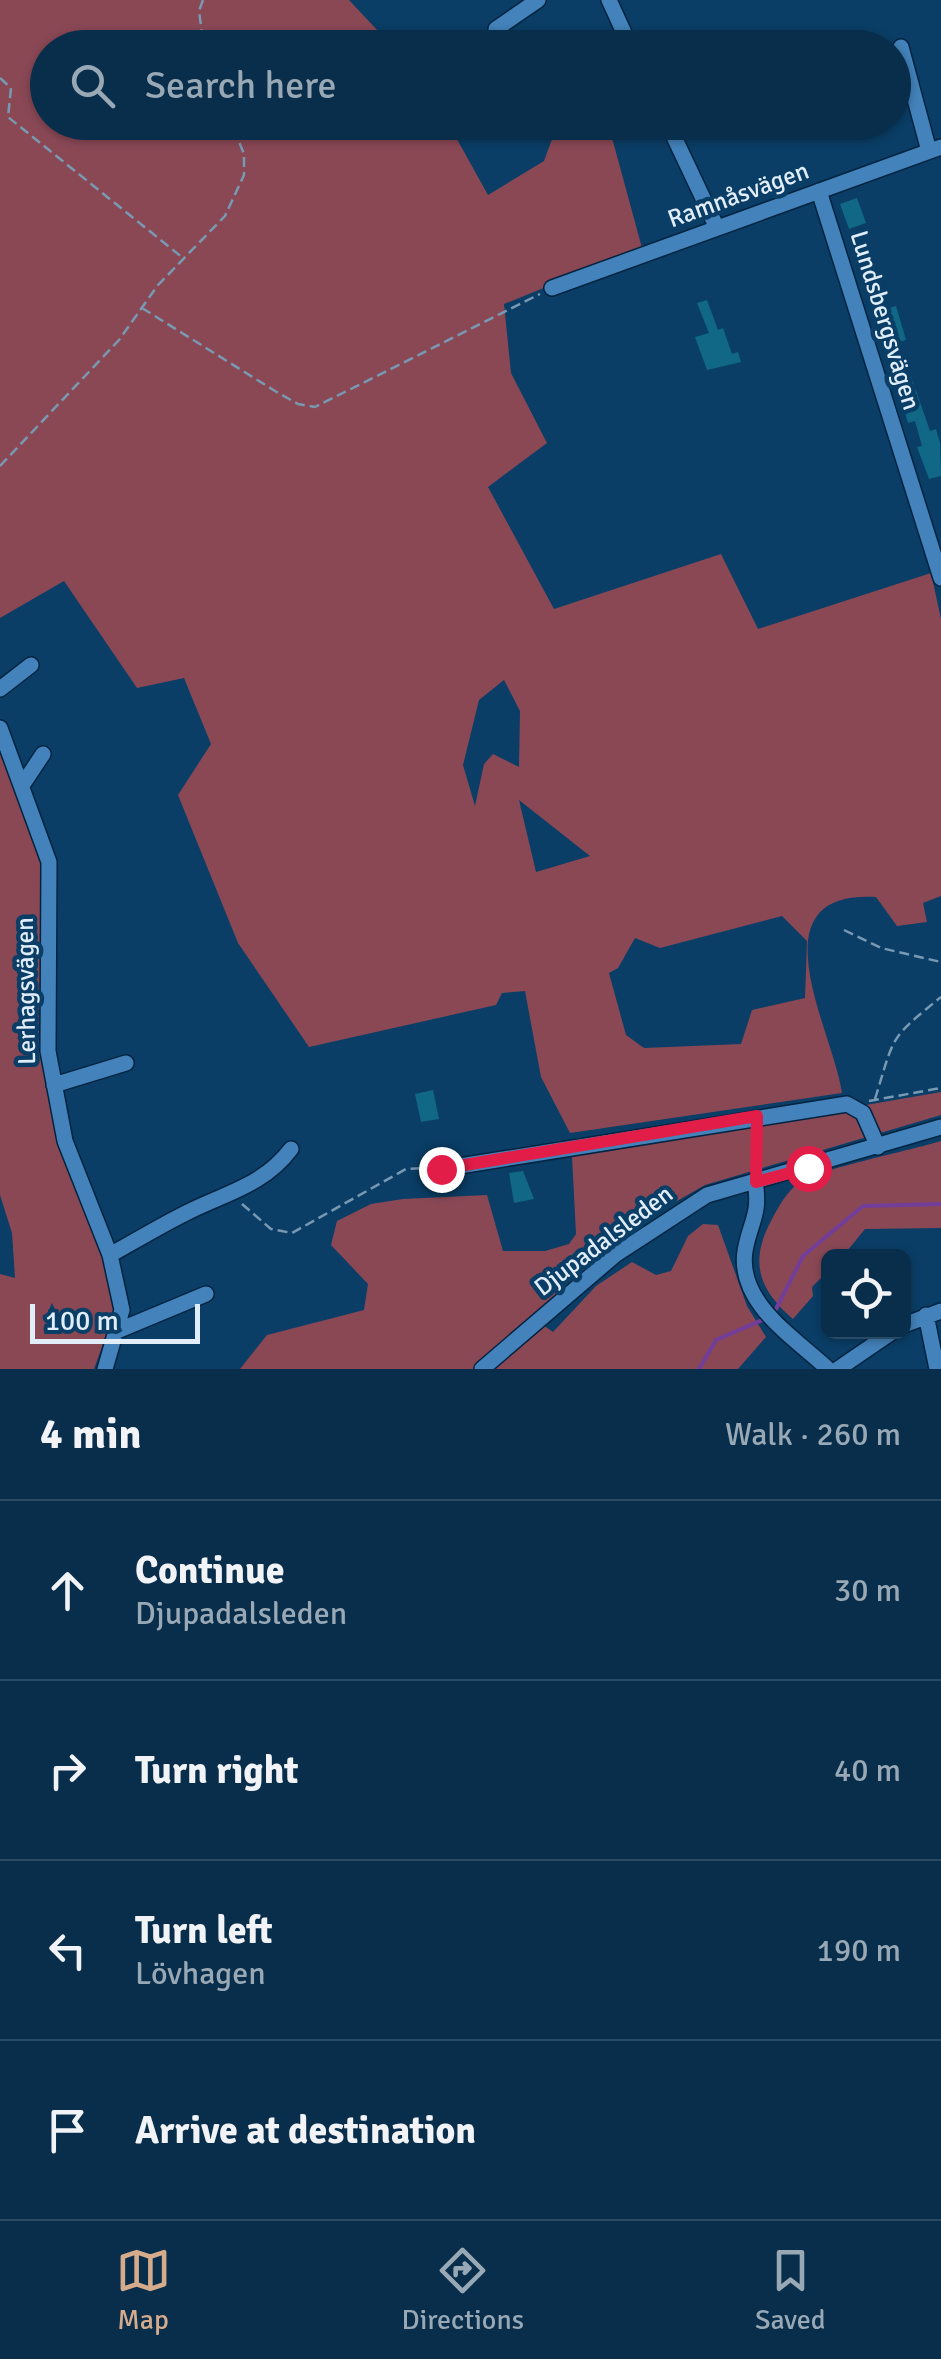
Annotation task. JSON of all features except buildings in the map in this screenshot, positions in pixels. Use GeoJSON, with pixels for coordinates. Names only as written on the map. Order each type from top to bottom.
{"type":"FeatureCollection","features":[{"type":"Feature","properties":{"kind":"street"},"geometry":{"type":"LineString","coordinates":[[496,29],[538,0]]}},
{"type":"Feature","properties":{"kind":"street"},"geometry":{"type":"LineString","coordinates":[[609,0],[623,30]]}},
{"type":"Feature","properties":{"kind":"street"},"geometry":{"type":"LineString","coordinates":[[911,78],[935,149]]}},
{"type":"Feature","properties":{"kind":"street"},"geometry":{"type":"LineString","coordinates":[[675,140],[717,228]]}},
{"type":"Feature","properties":{"kind":"street","name":"Ramnåsvägen"},"geometry":{"type":"LineString","coordinates":[[552,288],[935,149]]}},
{"type":"Feature","properties":{"kind":"street","name":"Lundsbergsvägen"},"geometry":{"type":"LineString","coordinates":[[818,191],[941,578]]}},
{"type":"Feature","properties":{"kind":"street"},"geometry":{"type":"LineString","coordinates":[[0,688],[31,665]]}},
{"type":"Feature","properties":{"kind":"street","name":"Lerhagsvägen"},"geometry":{"type":"LineString","coordinates":[[0,728],[50,862],[47,1024],[54,1085],[65,1141],[110,1255],[122,1310],[105,1369]]}},
{"type":"Feature","properties":{"kind":"street"},"geometry":{"type":"LineString","coordinates":[[23,784],[43,754]]}},
{"type":"Feature","properties":{"kind":"street"},"geometry":{"type":"LineString","coordinates":[[54,1085],[126,1063]]}},
{"type":"Feature","properties":{"kind":"street"},"geometry":{"type":"LineString","coordinates":[[441,1169],[826,1106],[859,1108],[878,1147]]}},
{"type":"Feature","properties":{"kind":"street","name":"Djupadalsleden"},"geometry":{"type":"LineString","coordinates":[[482,1369],[665,1218],[707,1195],[941,1126]]}},
{"type":"Feature","properties":{"kind":"street"},"geometry":{"type":"LineString","coordinates":[[110,1255],[276,1169],[291,1149]]}},
{"type":"Feature","properties":{"kind":"street"},"geometry":{"type":"LineString","coordinates":[[756,1182],[758,1213],[748,1236],[745,1272],[749,1289],[770,1316],[828,1369]]}},
{"type":"Feature","properties":{"kind":"street"},"geometry":{"type":"LineString","coordinates":[[117,1331],[206,1294]]}},
{"type":"Feature","properties":{"kind":"street"},"geometry":{"type":"LineString","coordinates":[[933,1313],[937,1369]]}},
{"type":"Feature","properties":{"kind":"street"},"geometry":{"type":"LineString","coordinates":[[838,1369],[882,1339]]}},
{"type":"Feature","properties":{"kind":"path"},"geometry":{"type":"LineString","coordinates":[[202,30],[203,0]]}},
{"type":"Feature","properties":{"kind":"path"},"geometry":{"type":"LineString","coordinates":[[0,78],[11,88],[8,116],[30,134]]}},
{"type":"Feature","properties":{"kind":"path"},"geometry":{"type":"LineString","coordinates":[[38,140],[184,259]]}},
{"type":"Feature","properties":{"kind":"path"},"geometry":{"type":"LineString","coordinates":[[0,466],[119,340],[237,197],[244,175],[244,154],[238,140]]}},
{"type":"Feature","properties":{"kind":"path"},"geometry":{"type":"LineString","coordinates":[[142,308],[275,392],[298,404],[315,406],[552,288]]}},
{"type":"Feature","properties":{"kind":"path"},"geometry":{"type":"LineString","coordinates":[[844,930],[882,948],[941,962]]}},
{"type":"Feature","properties":{"kind":"path"},"geometry":{"type":"LineString","coordinates":[[875,1099],[890,1047],[900,1029],[941,997]]}},
{"type":"Feature","properties":{"kind":"path"},"geometry":{"type":"LineString","coordinates":[[859,1108],[875,1099],[941,1088]]}},
{"type":"Feature","properties":{"kind":"path"},"geometry":{"type":"LineString","coordinates":[[756,1182],[757,1116]]}},
{"type":"Feature","properties":{"kind":"path"},"geometry":{"type":"LineString","coordinates":[[228,1194],[271,1229],[292,1232],[406,1169],[441,1169]]}},
{"type":"Feature","properties":{"kind":"shaded area"},"geometry":{"type":"Polygon","coordinates":[[[0,0],[349,0],[377,30],[30,30],[30,140],[457,140],[488,195],[544,161],[552,140],[613,140],[642,248],[504,304],[511,373],[547,443],[488,487],[554,609],[721,554],[758,629],[931,573],[941,619],[941,896],[923,903],[927,922],[897,926],[876,897],[838,901],[817,916],[808,940],[809,970],[842,1093],[570,1133],[541,1077],[525,991],[502,993],[496,1005],[309,1047],[238,943],[178,795],[211,744],[184,678],[137,688],[64,581],[0,618],[0,0]],[[504,680],[479,700],[463,765],[475,806],[484,764],[493,754],[519,767],[520,711],[504,680]],[[519,800],[536,872],[590,856],[519,800]],[[782,916],[660,948],[635,938],[618,968],[609,973],[626,1035],[644,1048],[741,1044],[752,1010],[805,998],[807,941],[782,916]]]}},
{"type":"Feature","properties":{"kind":"shaded area"},"geometry":{"type":"Polygon","coordinates":[[[0,752],[45,862],[44,1052],[107,1257],[117,1306],[94,1369],[0,1369],[0,1274],[15,1278],[12,1233],[0,1195],[0,752]]]}},
{"type":"Feature","properties":{"kind":"shaded area"},"geometry":{"type":"Polygon","coordinates":[[[941,1092],[941,1115],[705,1185],[635,1225],[532,1317],[553,1332],[596,1286],[632,1262],[656,1275],[671,1271],[688,1236],[703,1224],[718,1225],[747,1306],[766,1337],[738,1369],[240,1369],[267,1335],[364,1310],[368,1284],[331,1245],[337,1221],[371,1204],[487,1195],[503,1251],[545,1251],[569,1244],[576,1234],[572,1156],[941,1092]]]}},
{"type":"Feature","properties":{"kind":"shaded area"},"geometry":{"type":"Polygon","coordinates":[[[941,1141],[941,1228],[865,1229],[849,1249],[821,1249],[821,1278],[812,1287],[813,1296],[793,1319],[765,1285],[759,1261],[761,1248],[787,1194],[800,1182],[826,1171],[941,1141]]]}},
{"type":"Feature","properties":{"kind":"waterway"},"geometry":{"type":"LineString","coordinates":[[775,1311],[803,1256],[863,1206],[941,1204]]}},
{"type":"Feature","properties":{"kind":"waterway"},"geometry":{"type":"LineString","coordinates":[[699,1369],[716,1340],[767,1318]]}},
{"type":"Feature","properties":{"kind":"route"},"geometry":{"type":"LineString","coordinates":[[441,1169],[757,1116],[756,1182],[808,1168]]}}]}
